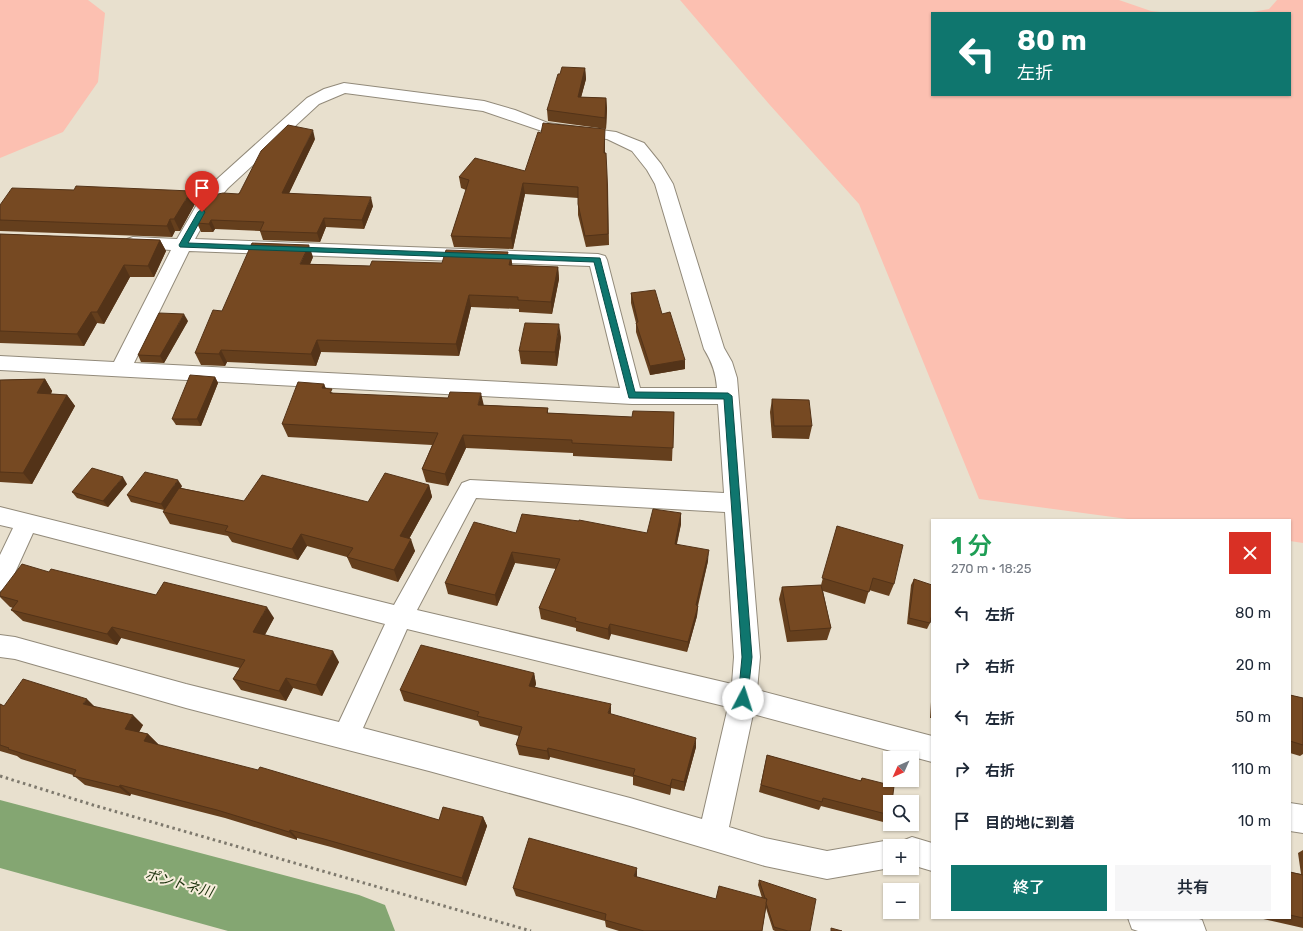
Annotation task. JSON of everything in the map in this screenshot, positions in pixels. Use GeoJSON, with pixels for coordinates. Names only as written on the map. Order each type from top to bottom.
{"type":"FeatureCollection","features":[{"type":"Feature","properties":{"kind":"street"},"geometry":{"type":"LineString","coordinates":[[121,368],[183,245],[208,201],[222,184],[313,101],[330,92],[344,88],[484,106],[509,113],[545,127],[610,135],[638,147],[655,168],[664,184],[714,349],[722,362],[727,378],[747,657],[743,699],[713,835]]}},
{"type":"Feature","properties":{"kind":"street"},"geometry":{"type":"LineString","coordinates":[[111,242],[598,260],[632,396]]}},
{"type":"Feature","properties":{"kind":"street"},"geometry":{"type":"LineString","coordinates":[[0,363],[121,368],[632,396],[728,396]]}},
{"type":"Feature","properties":{"kind":"street"},"geometry":{"type":"LineString","coordinates":[[346,737],[400,617],[470,489],[736,503]]}},
{"type":"Feature","properties":{"kind":"street"},"geometry":{"type":"LineString","coordinates":[[0,516],[400,617],[743,699],[931,749]]}},
{"type":"Feature","properties":{"kind":"street"},"geometry":{"type":"LineString","coordinates":[[0,580],[27,522]]}},
{"type":"Feature","properties":{"kind":"street"},"geometry":{"type":"LineString","coordinates":[[0,646],[15,648],[186,696],[466,768],[713,835],[765,852],[827,864],[883,855]]}},
{"type":"Feature","properties":{"kind":"street"},"geometry":{"type":"LineString","coordinates":[[1291,817],[1303,819]]}},
{"type":"Feature","properties":{"kind":"street"},"geometry":{"type":"LineString","coordinates":[[919,853],[931,857]]}},
{"type":"Feature","properties":{"kind":"street"},"geometry":{"type":"LineString","coordinates":[[1146,919],[1191,931]]}},
{"type":"Feature","properties":{"kind":"path"},"geometry":{"type":"LineString","coordinates":[[0,776],[93,805],[531,931]]}},
{"type":"Feature","properties":{"kind":"shaded area"},"geometry":{"type":"Polygon","coordinates":[[[0,0],[88,0],[105,13],[98,82],[63,132],[0,158],[0,0]]]}},
{"type":"Feature","properties":{"kind":"shaded area"},"geometry":{"type":"Polygon","coordinates":[[[680,0],[1119,0],[1151,11],[1160,12],[931,12],[931,96],[1291,96],[1291,12],[1252,12],[1269,9],[1277,0],[1303,0],[1303,543],[1291,541],[1291,519],[1128,519],[979,499],[859,204],[769,104],[680,0]]]}},
{"type":"Feature","properties":{"kind":"building"},"geometry":{"type":"Polygon","coordinates":[[[562,67],[585,68],[578,97],[606,98],[605,118],[547,110],[558,74],[560,74],[562,67]]]}},
{"type":"Feature","properties":{"kind":"building"},"geometry":{"type":"Polygon","coordinates":[[[543,123],[605,129],[604,153],[606,153],[608,234],[585,236],[578,204],[578,187],[523,183],[511,238],[451,236],[469,180],[459,177],[475,158],[525,171],[538,132],[541,133],[543,123]]]}},
{"type":"Feature","properties":{"kind":"building"},"geometry":{"type":"Polygon","coordinates":[[[288,125],[313,130],[282,193],[371,197],[362,220],[324,218],[317,233],[260,231],[264,222],[211,220],[209,224],[197,223],[213,195],[223,193],[239,194],[261,151],[288,125]]]}},
{"type":"Feature","properties":{"kind":"building"},"geometry":{"type":"Polygon","coordinates":[[[76,186],[191,191],[174,219],[170,219],[167,226],[0,220],[0,205],[12,188],[74,190],[76,186]]]}},
{"type":"Feature","properties":{"kind":"building"},"geometry":{"type":"Polygon","coordinates":[[[0,234],[160,240],[148,266],[124,265],[97,312],[91,312],[77,334],[0,331],[0,234]]]}},
{"type":"Feature","properties":{"kind":"building"},"geometry":{"type":"Polygon","coordinates":[[[252,243],[309,245],[300,264],[370,266],[372,261],[442,263],[446,250],[508,252],[507,257],[511,257],[509,265],[558,267],[551,302],[518,300],[518,297],[469,295],[456,344],[317,340],[311,354],[221,350],[219,354],[195,353],[213,310],[222,311],[252,243]]]}},
{"type":"Feature","properties":{"kind":"building"},"geometry":{"type":"Polygon","coordinates":[[[655,290],[662,314],[670,312],[685,360],[650,366],[636,323],[638,322],[631,293],[655,290]]]}},
{"type":"Feature","properties":{"kind":"building"},"geometry":{"type":"Polygon","coordinates":[[[159,313],[184,314],[160,356],[138,355],[159,313]]]}},
{"type":"Feature","properties":{"kind":"building"},"geometry":{"type":"Polygon","coordinates":[[[525,323],[559,324],[555,352],[519,351],[525,323]]]}},
{"type":"Feature","properties":{"kind":"building"},"geometry":{"type":"Polygon","coordinates":[[[190,375],[215,377],[197,419],[172,419],[190,375]]]}},
{"type":"Feature","properties":{"kind":"building"},"geometry":{"type":"Polygon","coordinates":[[[45,379],[37,393],[67,395],[23,473],[0,472],[0,380],[45,379]]]}},
{"type":"Feature","properties":{"kind":"building"},"geometry":{"type":"Polygon","coordinates":[[[298,382],[324,384],[322,388],[332,389],[330,393],[448,398],[450,392],[481,393],[478,405],[548,408],[547,413],[632,417],[633,411],[674,412],[673,448],[572,443],[572,440],[463,435],[445,474],[422,469],[438,433],[282,424],[298,382]]]}},
{"type":"Feature","properties":{"kind":"building"},"geometry":{"type":"Polygon","coordinates":[[[772,399],[809,400],[812,426],[774,426],[772,399]]]}},
{"type":"Feature","properties":{"kind":"building"},"geometry":{"type":"Polygon","coordinates":[[[92,468],[123,477],[103,501],[72,492],[92,468]]]}},
{"type":"Feature","properties":{"kind":"building"},"geometry":{"type":"Polygon","coordinates":[[[145,472],[178,480],[161,504],[127,495],[145,472]]]}},
{"type":"Feature","properties":{"kind":"building"},"geometry":{"type":"Polygon","coordinates":[[[385,473],[429,485],[400,536],[411,539],[394,570],[347,557],[353,548],[301,534],[292,549],[225,531],[228,526],[163,512],[179,488],[244,501],[262,475],[368,502],[385,473]]]}},
{"type":"Feature","properties":{"kind":"building"},"geometry":{"type":"Polygon","coordinates":[[[653,509],[681,513],[675,544],[709,550],[696,605],[698,606],[688,642],[610,624],[608,629],[575,621],[576,618],[539,608],[560,559],[512,552],[495,595],[445,583],[474,522],[516,533],[522,514],[579,520],[647,533],[653,509]]]}},
{"type":"Feature","properties":{"kind":"building"},"geometry":{"type":"Polygon","coordinates":[[[837,526],[903,545],[894,584],[873,578],[869,592],[822,578],[837,526]]]}},
{"type":"Feature","properties":{"kind":"building"},"geometry":{"type":"Polygon","coordinates":[[[22,564],[49,572],[51,569],[156,595],[164,582],[267,607],[253,632],[333,651],[316,685],[286,678],[279,691],[233,679],[245,660],[112,627],[107,634],[11,610],[18,601],[0,596],[0,593],[22,564]]]}},
{"type":"Feature","properties":{"kind":"building"},"geometry":{"type":"Polygon","coordinates":[[[914,579],[931,585],[930,623],[909,618],[914,579]]]}},
{"type":"Feature","properties":{"kind":"building"},"geometry":{"type":"Polygon","coordinates":[[[821,585],[831,628],[790,631],[782,587],[821,585]]]}},
{"type":"Feature","properties":{"kind":"building"},"geometry":{"type":"Polygon","coordinates":[[[421,645],[534,673],[529,686],[611,704],[608,713],[696,738],[684,782],[672,779],[670,786],[633,775],[635,769],[548,748],[547,751],[516,745],[522,727],[477,716],[479,712],[400,690],[421,645]]]}},
{"type":"Feature","properties":{"kind":"building"},"geometry":{"type":"Polygon","coordinates":[[[23,679],[87,699],[83,704],[133,715],[125,729],[148,734],[144,741],[258,770],[260,767],[439,820],[443,807],[483,817],[462,878],[324,839],[290,830],[289,832],[217,810],[120,785],[119,787],[73,776],[76,770],[8,749],[9,748],[0,745],[0,704],[4,706],[23,679]]]}},
{"type":"Feature","properties":{"kind":"building"},"geometry":{"type":"Polygon","coordinates":[[[1291,695],[1303,698],[1303,745],[1291,741],[1291,695]]]}},
{"type":"Feature","properties":{"kind":"building"},"geometry":{"type":"Polygon","coordinates":[[[767,755],[861,781],[862,778],[883,783],[883,787],[894,787],[893,795],[883,795],[883,813],[823,798],[822,802],[761,785],[767,755]]]}},
{"type":"Feature","properties":{"kind":"building"},"geometry":{"type":"Polygon","coordinates":[[[529,838],[637,868],[634,876],[716,899],[719,886],[767,899],[762,931],[644,931],[605,920],[606,914],[513,888],[529,838]]]}},
{"type":"Feature","properties":{"kind":"building"},"geometry":{"type":"Polygon","coordinates":[[[1291,872],[1303,875],[1303,918],[1291,915],[1291,872]]]}},
{"type":"Feature","properties":{"kind":"building"},"geometry":{"type":"Polygon","coordinates":[[[759,880],[816,899],[810,931],[788,931],[774,927],[766,903],[767,899],[765,898],[759,880]]]}},
{"type":"Feature","properties":{"kind":"building"},"geometry":{"type":"Polygon","coordinates":[[[831,928],[842,931],[831,931],[831,928]]]}},
{"type":"Feature","properties":{"kind":"waterway","name":"ポントネ川"},"geometry":{"type":"LineString","coordinates":[[0,834],[359,931]]}},
{"type":"Feature","properties":{"kind":"route"},"geometry":{"type":"LineString","coordinates":[[202,212],[183,245],[598,260],[632,396],[728,396],[747,657],[743,699]]}}]}
